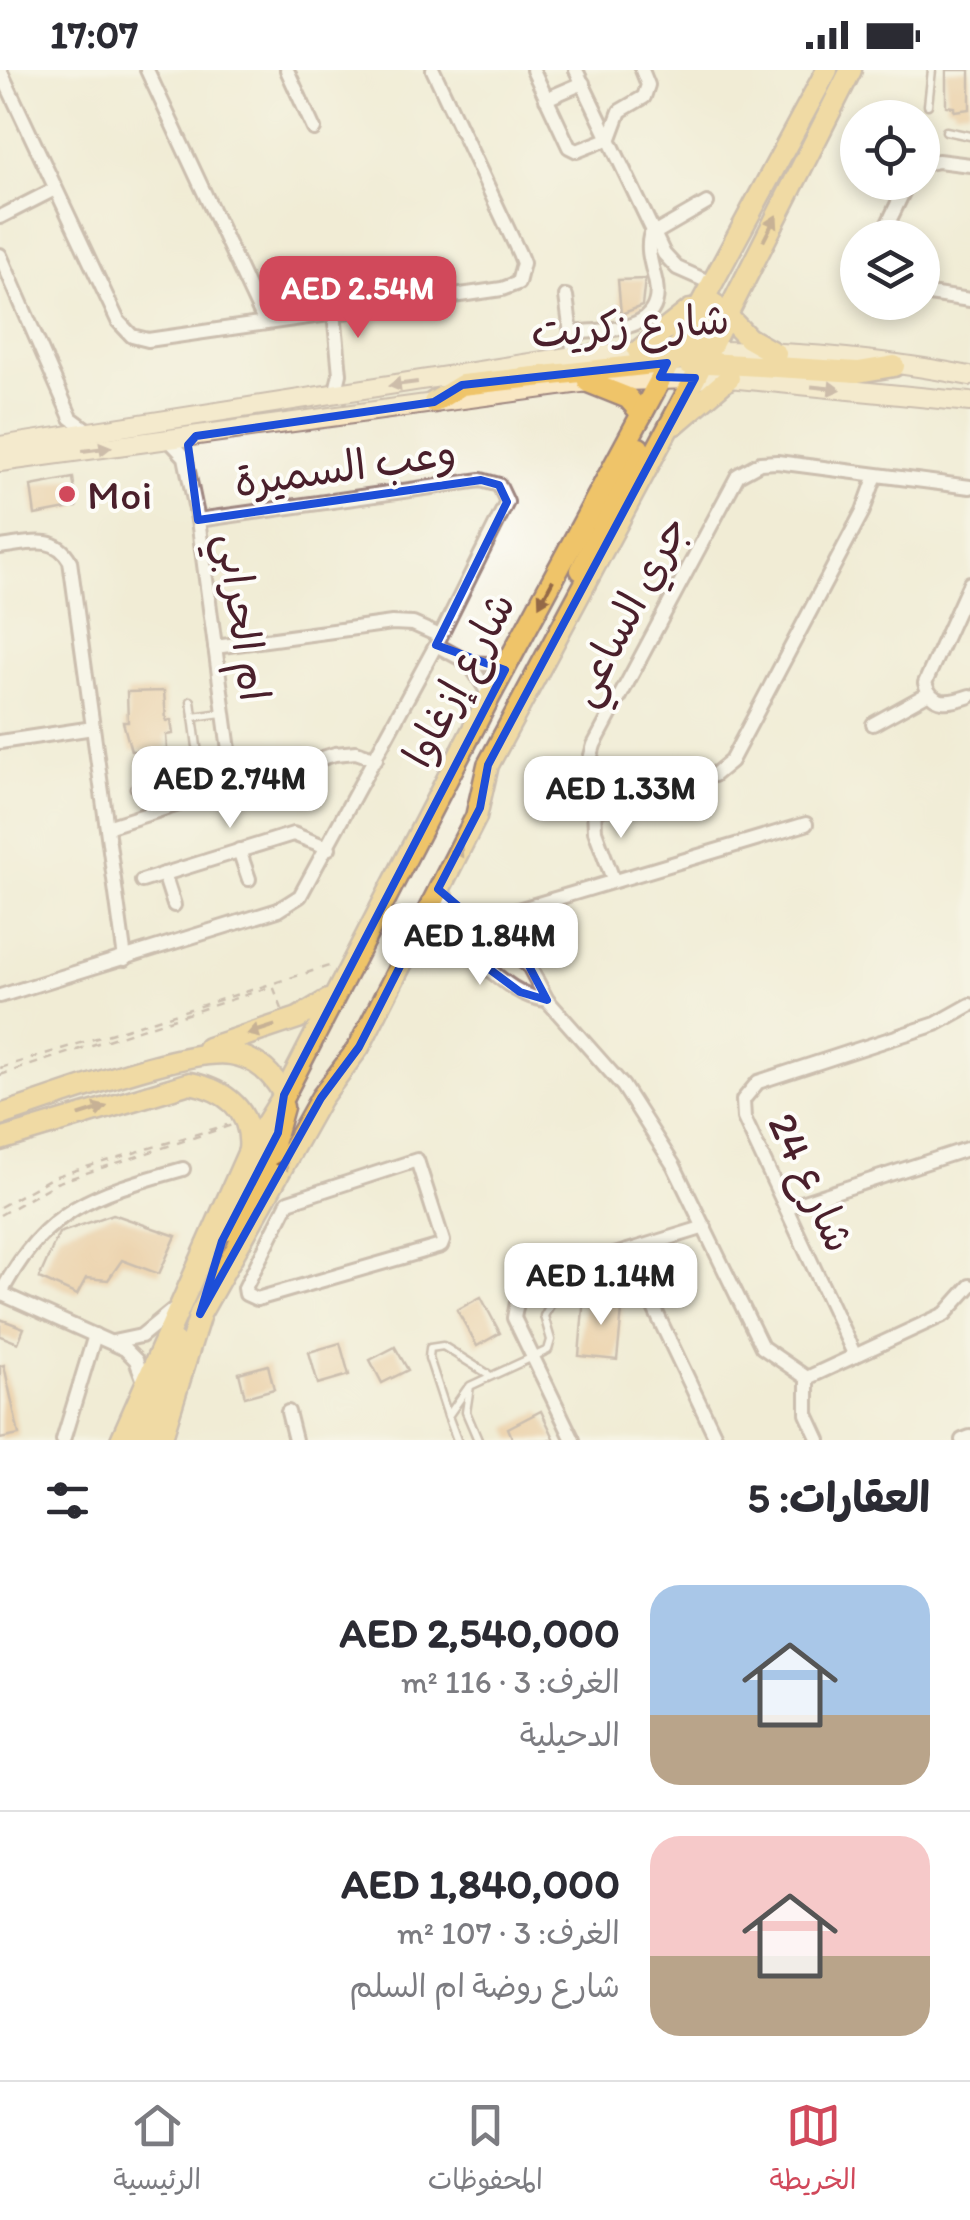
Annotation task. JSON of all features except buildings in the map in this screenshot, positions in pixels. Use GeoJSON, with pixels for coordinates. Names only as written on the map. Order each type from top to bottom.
{"type":"FeatureCollection","features":[{"type":"Feature","properties":{"kind":"main road","name":"شارع إزغاوا"},"geometry":{"type":"LineString","coordinates":[[161,1440],[200,1314],[326,1090],[360,1047],[480,808],[484,774],[666,432],[700,302],[828,70]]}},
{"type":"Feature","properties":{"kind":"main road","name":"شارع إزغاوا"},"geometry":{"type":"LineString","coordinates":[[121,1440],[248,1152],[284,1095],[490,696],[642,414],[726,315],[852,70]]}},
{"type":"Feature","properties":{"kind":"main road"},"geometry":{"type":"LineString","coordinates":[[578,597],[586,553],[738,254],[744,223]]}},
{"type":"Feature","properties":{"kind":"main road"},"geometry":{"type":"LineString","coordinates":[[638,351],[700,302]]}},
{"type":"Feature","properties":{"kind":"main road"},"geometry":{"type":"LineString","coordinates":[[726,315],[748,338],[776,354]]}},
{"type":"Feature","properties":{"kind":"main road","name":"شارع زكريت"},"geometry":{"type":"LineString","coordinates":[[0,446],[574,356],[638,351],[729,378],[970,402]]}},
{"type":"Feature","properties":{"kind":"main road","name":"شارع زكريت"},"geometry":{"type":"LineString","coordinates":[[0,462],[588,382],[684,363],[776,354],[967,371]]}},
{"type":"Feature","properties":{"kind":"main road"},"geometry":{"type":"LineString","coordinates":[[434,402],[462,385],[684,363],[858,372],[894,366]]}},
{"type":"Feature","properties":{"kind":"main road"},"geometry":{"type":"LineString","coordinates":[[666,432],[729,378]]}},
{"type":"Feature","properties":{"kind":"main road"},"geometry":{"type":"LineString","coordinates":[[588,382],[628,398],[642,414]]}},
{"type":"Feature","properties":{"kind":"main road"},"geometry":{"type":"LineString","coordinates":[[0,1116],[180,1060],[298,1018],[336,991]]}},
{"type":"Feature","properties":{"kind":"main road"},"geometry":{"type":"LineString","coordinates":[[180,1060],[212,1053],[241,1056],[266,1069],[284,1095],[278,1134],[222,1242],[200,1314]]}},
{"type":"Feature","properties":{"kind":"main road"},"geometry":{"type":"LineString","coordinates":[[0,1140],[190,1084],[219,1092],[241,1111],[249,1129],[248,1152]]}},
{"type":"Feature","properties":{"kind":"main road"},"geometry":{"type":"LineString","coordinates":[[142,1440],[186,1295]]}},
{"type":"Feature","properties":{"kind":"main road"},"geometry":{"type":"LineString","coordinates":[[174,1440],[177,1383]]}},
{"type":"Feature","properties":{"kind":"street"},"geometry":{"type":"LineString","coordinates":[[0,70],[118,321],[132,336],[156,340],[502,289],[518,282],[522,274],[519,254],[432,70]]}},
{"type":"Feature","properties":{"kind":"street"},"geometry":{"type":"LineString","coordinates":[[147,70],[264,323]]}},
{"type":"Feature","properties":{"kind":"street"},"geometry":{"type":"LineString","coordinates":[[287,70],[314,129]]}},
{"type":"Feature","properties":{"kind":"street"},"geometry":{"type":"LineString","coordinates":[[533,70],[571,149],[580,150],[610,138],[620,111],[646,92],[642,70]]}},
{"type":"Feature","properties":{"kind":"street"},"geometry":{"type":"LineString","coordinates":[[546,99],[580,76],[672,264],[710,283]]}},
{"type":"Feature","properties":{"kind":"street"},"geometry":{"type":"LineString","coordinates":[[940,161],[970,165]]}},
{"type":"Feature","properties":{"kind":"street"},"geometry":{"type":"LineString","coordinates":[[0,217],[55,190]]}},
{"type":"Feature","properties":{"kind":"street"},"geometry":{"type":"LineString","coordinates":[[570,333],[632,326],[649,316],[657,296],[648,247],[655,230],[706,203]]}},
{"type":"Feature","properties":{"kind":"street"},"geometry":{"type":"LineString","coordinates":[[0,254],[71,418],[90,432]]}},
{"type":"Feature","properties":{"kind":"street"},"geometry":{"type":"LineString","coordinates":[[566,296],[574,356]]}},
{"type":"Feature","properties":{"kind":"street"},"geometry":{"type":"LineString","coordinates":[[940,296],[970,300]]}},
{"type":"Feature","properties":{"kind":"street"},"geometry":{"type":"LineString","coordinates":[[334,312],[342,393]]}},
{"type":"Feature","properties":{"kind":"street"},"geometry":{"type":"LineString","coordinates":[[65,438],[71,418]]}},
{"type":"Feature","properties":{"kind":"street"},"geometry":{"type":"LineString","coordinates":[[169,440],[185,456],[196,436]]}},
{"type":"Feature","properties":{"kind":"street","name":"ام الحرابي"},"geometry":{"type":"LineString","coordinates":[[185,456],[198,520],[234,787]]}},
{"type":"Feature","properties":{"kind":"street","name":"جري الساعي"},"geometry":{"type":"LineString","coordinates":[[614,879],[595,831],[594,807],[582,786],[594,744],[732,481],[752,466],[769,462],[970,486]]}},
{"type":"Feature","properties":{"kind":"street"},"geometry":{"type":"LineString","coordinates":[[594,807],[609,808],[707,777],[731,761],[864,511],[876,474]]}},
{"type":"Feature","properties":{"kind":"street","name":"وعب السميرة"},"geometry":{"type":"LineString","coordinates":[[0,996],[286,907],[306,889],[507,508],[504,490],[494,481],[198,520]]}},
{"type":"Feature","properties":{"kind":"street"},"geometry":{"type":"LineString","coordinates":[[0,548],[47,542],[67,556],[126,959]]}},
{"type":"Feature","properties":{"kind":"street"},"geometry":{"type":"LineString","coordinates":[[928,694],[926,672],[970,584]]}},
{"type":"Feature","properties":{"kind":"street"},"geometry":{"type":"LineString","coordinates":[[215,648],[392,623],[413,624],[470,664],[490,696]]}},
{"type":"Feature","properties":{"kind":"street"},"geometry":{"type":"LineString","coordinates":[[470,664],[508,664]]}},
{"type":"Feature","properties":{"kind":"street"},"geometry":{"type":"LineString","coordinates":[[928,694],[942,702],[970,696]]}},
{"type":"Feature","properties":{"kind":"street"},"geometry":{"type":"LineString","coordinates":[[872,724],[928,694]]}},
{"type":"Feature","properties":{"kind":"street"},"geometry":{"type":"LineString","coordinates":[[0,742],[93,728]]}},
{"type":"Feature","properties":{"kind":"street"},"geometry":{"type":"LineString","coordinates":[[107,827],[164,812],[342,752],[376,758]]}},
{"type":"Feature","properties":{"kind":"street"},"geometry":{"type":"LineString","coordinates":[[474,923],[806,824]]}},
{"type":"Feature","properties":{"kind":"street"},"geometry":{"type":"LineString","coordinates":[[142,881],[293,834],[329,848]]}},
{"type":"Feature","properties":{"kind":"street"},"geometry":{"type":"LineString","coordinates":[[239,850],[249,879]]}},
{"type":"Feature","properties":{"kind":"street"},"geometry":{"type":"LineString","coordinates":[[164,874],[174,905]]}},
{"type":"Feature","properties":{"kind":"street"},"geometry":{"type":"LineString","coordinates":[[438,888],[474,923],[529,966],[547,1000],[605,1063],[641,1112],[705,1227],[762,1348],[808,1378]]}},
{"type":"Feature","properties":{"kind":"street"},"geometry":{"type":"LineString","coordinates":[[419,930],[446,936],[520,992],[547,1000]]}},
{"type":"Feature","properties":{"kind":"street","name":"شارع 24"},"geometry":{"type":"LineString","coordinates":[[855,1356],[744,1118],[742,1106],[748,1090],[758,1082],[936,1024],[970,1005]]}},
{"type":"Feature","properties":{"kind":"street"},"geometry":{"type":"LineString","coordinates":[[788,1207],[970,1148]]}},
{"type":"Feature","properties":{"kind":"street"},"geometry":{"type":"LineString","coordinates":[[414,1160],[419,1162],[444,1241],[441,1246],[257,1299],[249,1298],[245,1288],[263,1249],[291,1200],[414,1160]]}},
{"type":"Feature","properties":{"kind":"street"},"geometry":{"type":"LineString","coordinates":[[144,1381],[136,1360],[112,1342],[0,1293],[30,1244],[59,1216],[101,1194],[183,1170]]}},
{"type":"Feature","properties":{"kind":"street"},"geometry":{"type":"LineString","coordinates":[[574,1440],[514,1318],[514,1304],[523,1287],[705,1227]]}},
{"type":"Feature","properties":{"kind":"street"},"geometry":{"type":"LineString","coordinates":[[242,1236],[263,1249]]}},
{"type":"Feature","properties":{"kind":"street"},"geometry":{"type":"LineString","coordinates":[[627,1251],[717,1440]]}},
{"type":"Feature","properties":{"kind":"street"},"geometry":{"type":"LineString","coordinates":[[808,1378],[945,1314],[970,1286]]}},
{"type":"Feature","properties":{"kind":"street"},"geometry":{"type":"LineString","coordinates":[[112,1342],[150,1332],[186,1295]]}},
{"type":"Feature","properties":{"kind":"street"},"geometry":{"type":"LineString","coordinates":[[63,1440],[94,1336]]}},
{"type":"Feature","properties":{"kind":"street"},"geometry":{"type":"LineString","coordinates":[[808,1378],[807,1414],[819,1440]]}},
{"type":"Feature","properties":{"kind":"street"},"geometry":{"type":"LineString","coordinates":[[288,1412],[295,1440]]}},
{"type":"Feature","properties":{"kind":"street"},"geometry":{"type":"LineString","coordinates":[[962,1440],[970,1437]]}},
{"type":"Feature","properties":{"kind":"lane"},"geometry":{"type":"LineString","coordinates":[[929,100],[932,70]]}},
{"type":"Feature","properties":{"kind":"lane"},"geometry":{"type":"LineString","coordinates":[[946,132],[970,136]]}},
{"type":"Feature","properties":{"kind":"lane"},"geometry":{"type":"LineString","coordinates":[[191,701],[198,762]]}},
{"type":"Feature","properties":{"kind":"lane"},"geometry":{"type":"LineString","coordinates":[[193,716],[224,713]]}},
{"type":"Feature","properties":{"kind":"lane"},"geometry":{"type":"LineString","coordinates":[[134,788],[176,774]]}},
{"type":"Feature","properties":{"kind":"lane"},"geometry":{"type":"LineString","coordinates":[[156,781],[164,812]]}},
{"type":"Feature","properties":{"kind":"lane"},"geometry":{"type":"LineString","coordinates":[[553,1274],[559,1295]]}},
{"type":"Feature","properties":{"kind":"lane"},"geometry":{"type":"LineString","coordinates":[[448,1416],[470,1386],[488,1374],[534,1358],[550,1348],[544,1316],[550,1301],[606,1283]]}},
{"type":"Feature","properties":{"kind":"lane"},"geometry":{"type":"LineString","coordinates":[[457,1440],[429,1358],[430,1348],[443,1346],[488,1374]]}},
{"type":"Feature","properties":{"kind":"lane"},"geometry":{"type":"LineString","coordinates":[[470,1386],[466,1412],[478,1440]]}},
{"type":"Feature","properties":{"kind":"path"},"geometry":{"type":"LineString","coordinates":[[0,1075],[355,956]]}},
{"type":"Feature","properties":{"kind":"path"},"geometry":{"type":"LineString","coordinates":[[273,986],[284,1014]]}},
{"type":"Feature","properties":{"kind":"path"},"geometry":{"type":"LineString","coordinates":[[0,1068],[273,986]]}},
{"type":"Feature","properties":{"kind":"path"},"geometry":{"type":"LineString","coordinates":[[0,1207],[62,1174],[233,1124],[218,1133],[56,1184],[0,1216]]}},
{"type":"Feature","properties":{"kind":"highlighted area"},"geometry":{"type":"Polygon","coordinates":[[[667,363],[660,377],[695,378],[488,765],[480,808],[438,889],[529,966],[547,1000],[520,992],[445,936],[419,929],[359,1047],[321,1098],[200,1314],[222,1241],[278,1133],[284,1095],[505,670],[436,645],[507,502],[499,485],[481,480],[198,520],[188,445],[196,436],[434,402],[462,385],[667,363]]]}},
{"type":"Feature","properties":{"kind":"place","name":"Moi"},"geometry":{"type":"Point","coordinates":[67,494]}}]}
